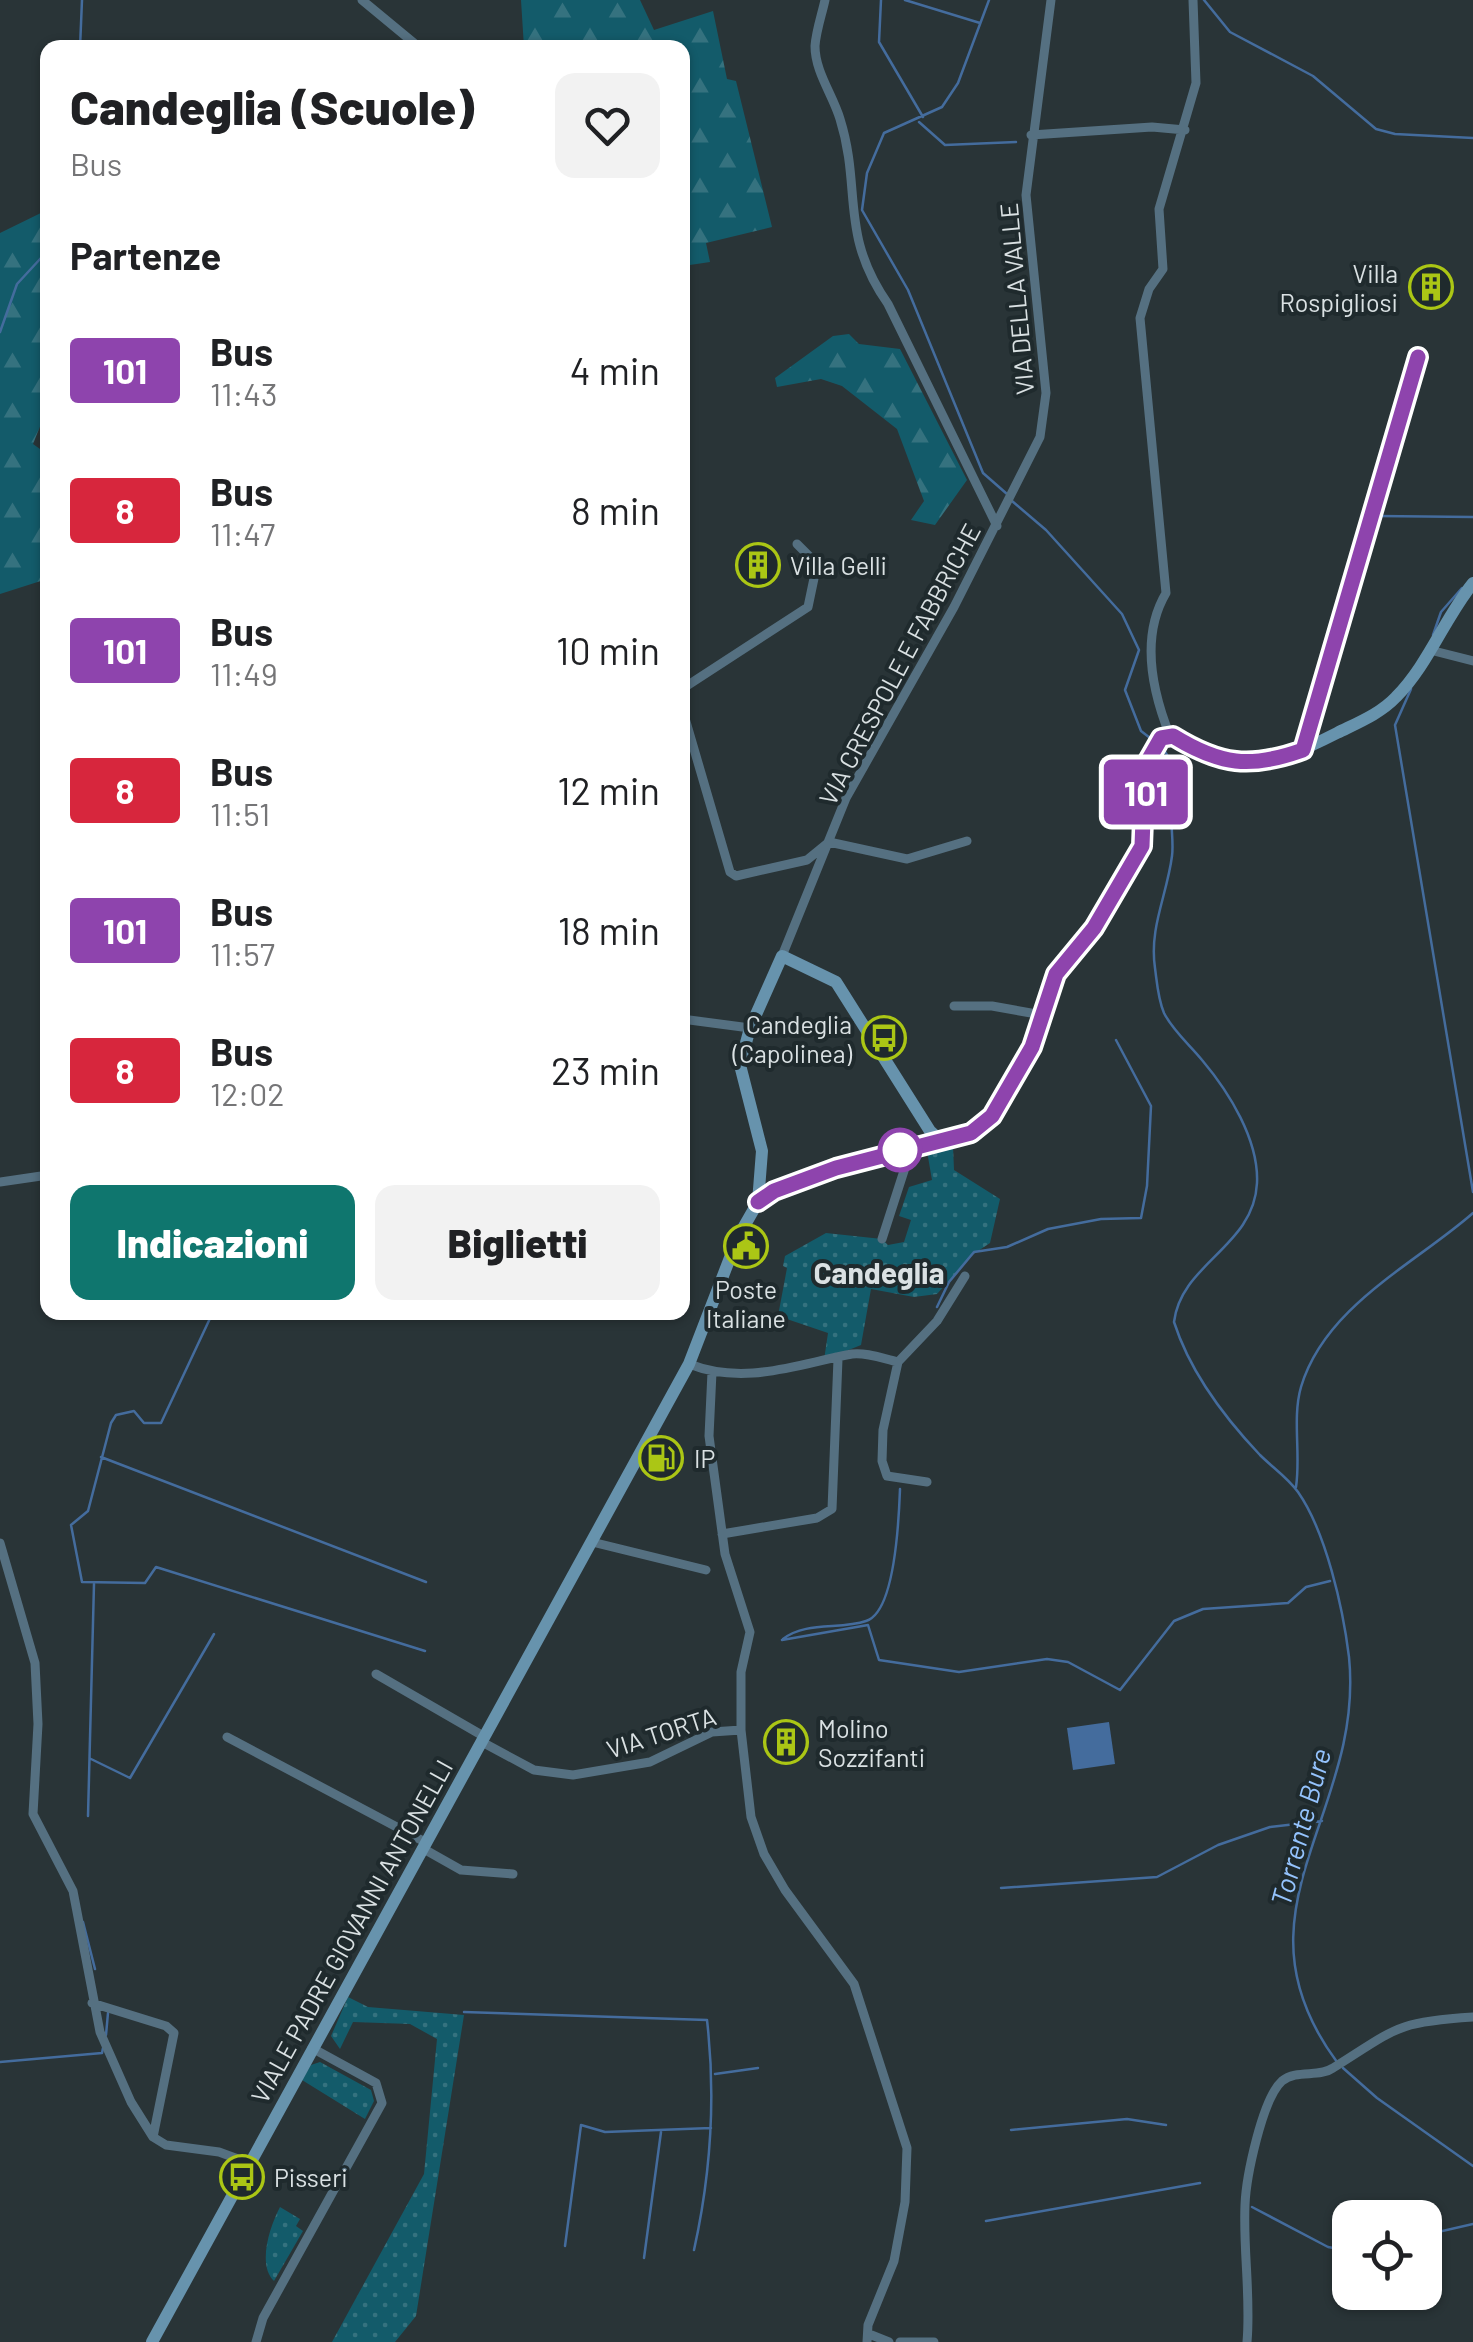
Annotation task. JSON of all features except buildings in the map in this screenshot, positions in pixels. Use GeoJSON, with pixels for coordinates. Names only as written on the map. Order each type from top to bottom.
{"type":"FeatureCollection","features":[{"type":"Feature","properties":{"kind":"main road"},"geometry":{"type":"LineString","coordinates":[[758,1202],[795,1182],[971,1133],[992,1116],[1016,1082],[1056,974],[1094,928],[1142,846],[1144,771],[1160,742],[1203,756],[1240,762],[1275,760],[1303,750],[1398,696],[1473,583]]}},
{"type":"Feature","properties":{"kind":"main road"},"geometry":{"type":"LineString","coordinates":[[758,1202],[762,1151],[740,1070],[750,1028],[782,956],[836,982],[930,1131],[942,1141]]}},
{"type":"Feature","properties":{"kind":"main road"},"geometry":{"type":"LineString","coordinates":[[917,1145],[930,1131]]}},
{"type":"Feature","properties":{"kind":"main road","name":"VIALE PADRE GIOVANNI ANTONELLI"},"geometry":{"type":"LineString","coordinates":[[152,2342],[689,1364],[738,1237],[758,1202]]}},
{"type":"Feature","properties":{"kind":"street"},"geometry":{"type":"LineString","coordinates":[[362,0],[410,40]]}},
{"type":"Feature","properties":{"kind":"street","name":"VIA CRESPOLE E FABBRICHE"},"geometry":{"type":"LineString","coordinates":[[782,956],[846,798],[997,526],[888,304],[868,274],[850,208],[839,116],[826,90],[815,47],[825,0]]}},
{"type":"Feature","properties":{"kind":"street","name":"VIA DELLA VALLE"},"geometry":{"type":"LineString","coordinates":[[997,526],[1040,437],[1046,407],[1026,212],[1031,135],[1051,0]]}},
{"type":"Feature","properties":{"kind":"street"},"geometry":{"type":"LineString","coordinates":[[1160,742],[1151,678],[1156,610],[1166,593],[1140,318],[1149,289],[1163,269],[1160,209],[1196,84],[1193,0]]}},
{"type":"Feature","properties":{"kind":"street"},"geometry":{"type":"LineString","coordinates":[[1031,135],[1152,126],[1185,130]]}},
{"type":"Feature","properties":{"kind":"street"},"geometry":{"type":"LineString","coordinates":[[1303,750],[1418,357]]}},
{"type":"Feature","properties":{"kind":"street"},"geometry":{"type":"LineString","coordinates":[[690,684],[808,607],[817,564],[797,544]]}},
{"type":"Feature","properties":{"kind":"street"},"geometry":{"type":"LineString","coordinates":[[1430,650],[1473,661]]}},
{"type":"Feature","properties":{"kind":"street"},"geometry":{"type":"LineString","coordinates":[[690,735],[730,872],[736,876],[795,864],[829,842],[907,860],[966,841]]}},
{"type":"Feature","properties":{"kind":"street"},"geometry":{"type":"LineString","coordinates":[[954,1006],[992,1006],[1042,1015]]}},
{"type":"Feature","properties":{"kind":"street"},"geometry":{"type":"LineString","coordinates":[[690,1020],[750,1028]]}},
{"type":"Feature","properties":{"kind":"street"},"geometry":{"type":"LineString","coordinates":[[882,1239],[917,1145]]}},
{"type":"Feature","properties":{"kind":"street"},"geometry":{"type":"LineString","coordinates":[[0,1182],[40,1176]]}},
{"type":"Feature","properties":{"kind":"street"},"geometry":{"type":"LineString","coordinates":[[927,1482],[890,1479],[883,1468],[883,1430],[898,1362],[937,1320],[965,1276]]}},
{"type":"Feature","properties":{"kind":"street"},"geometry":{"type":"LineString","coordinates":[[689,1364],[712,1372],[778,1372],[861,1354],[898,1362]]}},
{"type":"Feature","properties":{"kind":"street"},"geometry":{"type":"LineString","coordinates":[[722,1534],[816,1518],[832,1510],[838,1359]]}},
{"type":"Feature","properties":{"kind":"street"},"geometry":{"type":"LineString","coordinates":[[712,1372],[709,1436],[722,1534],[750,1632],[742,1672],[740,1730],[748,1802],[760,1845],[785,1890],[854,1984],[907,2148],[905,2202],[894,2262],[868,2325],[868,2338],[889,2342]]}},
{"type":"Feature","properties":{"kind":"street"},"geometry":{"type":"LineString","coordinates":[[592,1542],[706,1570]]}},
{"type":"Feature","properties":{"kind":"street"},"geometry":{"type":"LineString","coordinates":[[0,1543],[35,1663],[38,1724],[33,1814],[73,1892],[92,2003],[106,2048],[131,2102],[153,2137],[166,2144],[219,2152],[249,2163]]}},
{"type":"Feature","properties":{"kind":"street","name":"VIA TORTA"},"geometry":{"type":"LineString","coordinates":[[376,1674],[534,1770],[572,1776],[650,1762],[712,1732],[740,1730]]}},
{"type":"Feature","properties":{"kind":"street"},"geometry":{"type":"LineString","coordinates":[[227,1737],[461,1870],[513,1874]]}},
{"type":"Feature","properties":{"kind":"street"},"geometry":{"type":"LineString","coordinates":[[92,2003],[166,2026],[174,2033],[153,2137]]}},
{"type":"Feature","properties":{"kind":"street"},"geometry":{"type":"LineString","coordinates":[[1247,2342],[1251,2300],[1245,2203],[1264,2115],[1282,2082],[1331,2070],[1379,2035],[1404,2024],[1473,2017]]}},
{"type":"Feature","properties":{"kind":"street"},"geometry":{"type":"LineString","coordinates":[[256,2342],[264,2315],[382,2103],[376,2083],[312,2048]]}},
{"type":"Feature","properties":{"kind":"street"},"geometry":{"type":"LineString","coordinates":[[900,2342],[934,2342]]}},
{"type":"Feature","properties":{"kind":"green space"},"geometry":{"type":"Polygon","coordinates":[[[521,0],[640,0],[654,30],[713,11],[727,79],[736,81],[772,227],[706,243],[710,262],[690,265],[690,40],[524,40],[521,0]]]}},
{"type":"Feature","properties":{"kind":"green space"},"geometry":{"type":"Polygon","coordinates":[[[40,213],[40,426],[33,444],[40,449],[40,581],[0,594],[0,233],[40,213]]]}},
{"type":"Feature","properties":{"kind":"green space"},"geometry":{"type":"Polygon","coordinates":[[[849,334],[859,344],[900,349],[967,480],[935,525],[911,520],[924,501],[897,429],[842,386],[821,379],[777,387],[775,378],[833,336],[849,334]]]}},
{"type":"Feature","properties":{"kind":"green space"},"geometry":{"type":"Polygon","coordinates":[[[953,1146],[954,1170],[1000,1199],[990,1243],[972,1255],[937,1294],[914,1297],[871,1289],[861,1345],[824,1360],[828,1333],[778,1316],[787,1268],[783,1266],[785,1256],[826,1233],[882,1239],[888,1245],[904,1242],[911,1220],[899,1216],[909,1187],[932,1180],[927,1151],[953,1146]]]}},
{"type":"Feature","properties":{"kind":"green space"},"geometry":{"type":"Polygon","coordinates":[[[348,1997],[368,2007],[464,2015],[416,2316],[395,2342],[332,2342],[424,2174],[437,2039],[410,2024],[353,2022],[340,2049],[331,2036],[348,1997]]]}},
{"type":"Feature","properties":{"kind":"green space"},"geometry":{"type":"Polygon","coordinates":[[[320,2062],[371,2090],[374,2101],[365,2119],[302,2080],[311,2065],[320,2062]]]}},
{"type":"Feature","properties":{"kind":"green space"},"geometry":{"type":"Polygon","coordinates":[[[280,2207],[300,2219],[296,2226],[303,2231],[274,2281],[266,2256],[280,2207]]]}},
{"type":"Feature","properties":{"kind":"shaded area"},"geometry":{"type":"Polygon","coordinates":[[[1109,1722],[1115,1764],[1073,1770],[1067,1728],[1109,1722]]]}},
{"type":"Feature","properties":{"kind":"waterway"},"geometry":{"type":"LineString","coordinates":[[80,40],[82,0]]}},
{"type":"Feature","properties":{"kind":"waterway"},"geometry":{"type":"LineString","coordinates":[[881,0],[879,42],[923,117]]}},
{"type":"Feature","properties":{"kind":"waterway"},"geometry":{"type":"LineString","coordinates":[[905,0],[980,23]]}},
{"type":"Feature","properties":{"kind":"waterway"},"geometry":{"type":"LineString","coordinates":[[989,0],[958,83],[942,107],[884,133],[867,173],[862,210],[908,290],[983,473],[1007,494]]}},
{"type":"Feature","properties":{"kind":"waterway"},"geometry":{"type":"LineString","coordinates":[[1204,0],[1230,32],[1313,76],[1376,129],[1395,134],[1473,138]]}},
{"type":"Feature","properties":{"kind":"waterway"},"geometry":{"type":"LineString","coordinates":[[919,122],[945,145],[1016,142]]}},
{"type":"Feature","properties":{"kind":"waterway"},"geometry":{"type":"LineString","coordinates":[[0,332],[17,284],[40,259]]}},
{"type":"Feature","properties":{"kind":"waterway"},"geometry":{"type":"LineString","coordinates":[[1012,501],[1046,530],[1122,614],[1139,650],[1125,690],[1141,731],[1154,741]]}},
{"type":"Feature","properties":{"kind":"waterway"},"geometry":{"type":"LineString","coordinates":[[1377,516],[1473,517]]}},
{"type":"Feature","properties":{"kind":"waterway"},"geometry":{"type":"LineString","coordinates":[[1433,635],[1441,612],[1462,588]]}},
{"type":"Feature","properties":{"kind":"waterway"},"geometry":{"type":"LineString","coordinates":[[1411,689],[1395,725],[1473,1192]]}},
{"type":"Feature","properties":{"kind":"waterway"},"geometry":{"type":"LineString","coordinates":[[1161,746],[1170,761],[1174,785],[1172,856],[1154,939],[1159,997],[1168,1020],[1212,1073],[1240,1117],[1253,1150],[1257,1183],[1244,1223],[1190,1284],[1179,1302],[1174,1322],[1189,1359],[1221,1409],[1294,1487],[1308,1509],[1332,1571],[1349,1657],[1348,1714],[1338,1766],[1296,1909],[1294,1957],[1306,2008],[1337,2062]]}},
{"type":"Feature","properties":{"kind":"waterway"},"geometry":{"type":"LineString","coordinates":[[937,1307],[949,1282],[974,1252],[1007,1247],[1048,1229],[1101,1219],[1141,1218],[1147,1186],[1151,1106],[1116,1040]]}},
{"type":"Feature","properties":{"kind":"waterway"},"geometry":{"type":"LineString","coordinates":[[1296,1487],[1298,1399],[1313,1358],[1330,1333],[1374,1289],[1473,1213]]}},
{"type":"Feature","properties":{"kind":"waterway"},"geometry":{"type":"LineString","coordinates":[[209,1320],[161,1423],[144,1423],[134,1411],[116,1415],[111,1423],[88,1511],[71,1525],[82,1582],[145,1583],[156,1567],[425,1651]]}},
{"type":"Feature","properties":{"kind":"waterway"},"geometry":{"type":"LineString","coordinates":[[101,1457],[426,1582]]}},
{"type":"Feature","properties":{"kind":"waterway"},"geometry":{"type":"LineString","coordinates":[[783,1639],[802,1630],[856,1624],[876,1614],[890,1582],[900,1489]]}},
{"type":"Feature","properties":{"kind":"waterway"},"geometry":{"type":"LineString","coordinates":[[782,1640],[868,1625],[879,1660],[959,1672],[1047,1659],[1068,1662],[1120,1690],[1174,1621],[1203,1609],[1288,1603],[1306,1587],[1330,1581]]}},
{"type":"Feature","properties":{"kind":"waterway"},"geometry":{"type":"LineString","coordinates":[[88,1816],[94,1584]]}},
{"type":"Feature","properties":{"kind":"waterway"},"geometry":{"type":"LineString","coordinates":[[91,1759],[130,1778],[214,1634]]}},
{"type":"Feature","properties":{"kind":"waterway"},"geometry":{"type":"LineString","coordinates":[[1001,1888],[1157,1877],[1218,1845],[1270,1827],[1322,1821]]}},
{"type":"Feature","properties":{"kind":"waterway"},"geometry":{"type":"LineString","coordinates":[[83,1922],[95,1969]]}},
{"type":"Feature","properties":{"kind":"waterway"},"geometry":{"type":"LineString","coordinates":[[464,2012],[707,2020],[710,2135],[694,2250]]}},
{"type":"Feature","properties":{"kind":"waterway"},"geometry":{"type":"LineString","coordinates":[[106,2035],[108,2013]]}},
{"type":"Feature","properties":{"kind":"waterway"},"geometry":{"type":"LineString","coordinates":[[0,2062],[102,2053],[103,2048]]}},
{"type":"Feature","properties":{"kind":"waterway"},"geometry":{"type":"LineString","coordinates":[[715,2074],[758,2068]]}},
{"type":"Feature","properties":{"kind":"waterway","name":"Torrente Bure"},"geometry":{"type":"LineString","coordinates":[[1343,2068],[1377,2098],[1473,2166]]}},
{"type":"Feature","properties":{"kind":"waterway"},"geometry":{"type":"LineString","coordinates":[[1011,2130],[1127,2119],[1166,2125]]}},
{"type":"Feature","properties":{"kind":"waterway"},"geometry":{"type":"LineString","coordinates":[[565,2246],[581,2125],[605,2132],[711,2128]]}},
{"type":"Feature","properties":{"kind":"waterway"},"geometry":{"type":"LineString","coordinates":[[644,2258],[661,2132]]}},
{"type":"Feature","properties":{"kind":"waterway"},"geometry":{"type":"LineString","coordinates":[[986,2221],[1200,2183]]}},
{"type":"Feature","properties":{"kind":"waterway"},"geometry":{"type":"LineString","coordinates":[[1252,2207],[1332,2248]]}},
{"type":"Feature","properties":{"kind":"waterway"},"geometry":{"type":"LineString","coordinates":[[1442,2231],[1473,2224]]}},
{"type":"Feature","properties":{"kind":"bus line","name":"101"},"geometry":{"type":"LineString","coordinates":[[758,1202],[795,1182],[873,1156],[971,1133],[992,1116],[1016,1082],[1032,1047],[1056,974],[1094,928],[1142,846],[1147,808],[1145,766],[1161,738],[1173,736],[1203,756],[1240,762],[1275,760],[1303,750],[1418,357]]}},
{"type":"Feature","properties":{"kind":"place","name":"Villa Rospigliosi"},"geometry":{"type":"Point","coordinates":[1431,287]}},
{"type":"Feature","properties":{"kind":"place","name":"Villa Gelli"},"geometry":{"type":"Point","coordinates":[758,565]}},
{"type":"Feature","properties":{"kind":"place","name":"Candeglia (Capolinea)"},"geometry":{"type":"Point","coordinates":[884,1038]}},
{"type":"Feature","properties":{"kind":"place","name":"Poste Italiane"},"geometry":{"type":"Point","coordinates":[746,1246]}},
{"type":"Feature","properties":{"kind":"place","name":"IP"},"geometry":{"type":"Point","coordinates":[661,1458]}},
{"type":"Feature","properties":{"kind":"place","name":"Molino Sozzifanti"},"geometry":{"type":"Point","coordinates":[786,1742]}},
{"type":"Feature","properties":{"kind":"place","name":"Pisseri"},"geometry":{"type":"Point","coordinates":[242,2177]}},
{"type":"Feature","properties":{"kind":"district","name":"Candeglia"},"geometry":{"type":"Point","coordinates":[879,1272]}}]}
